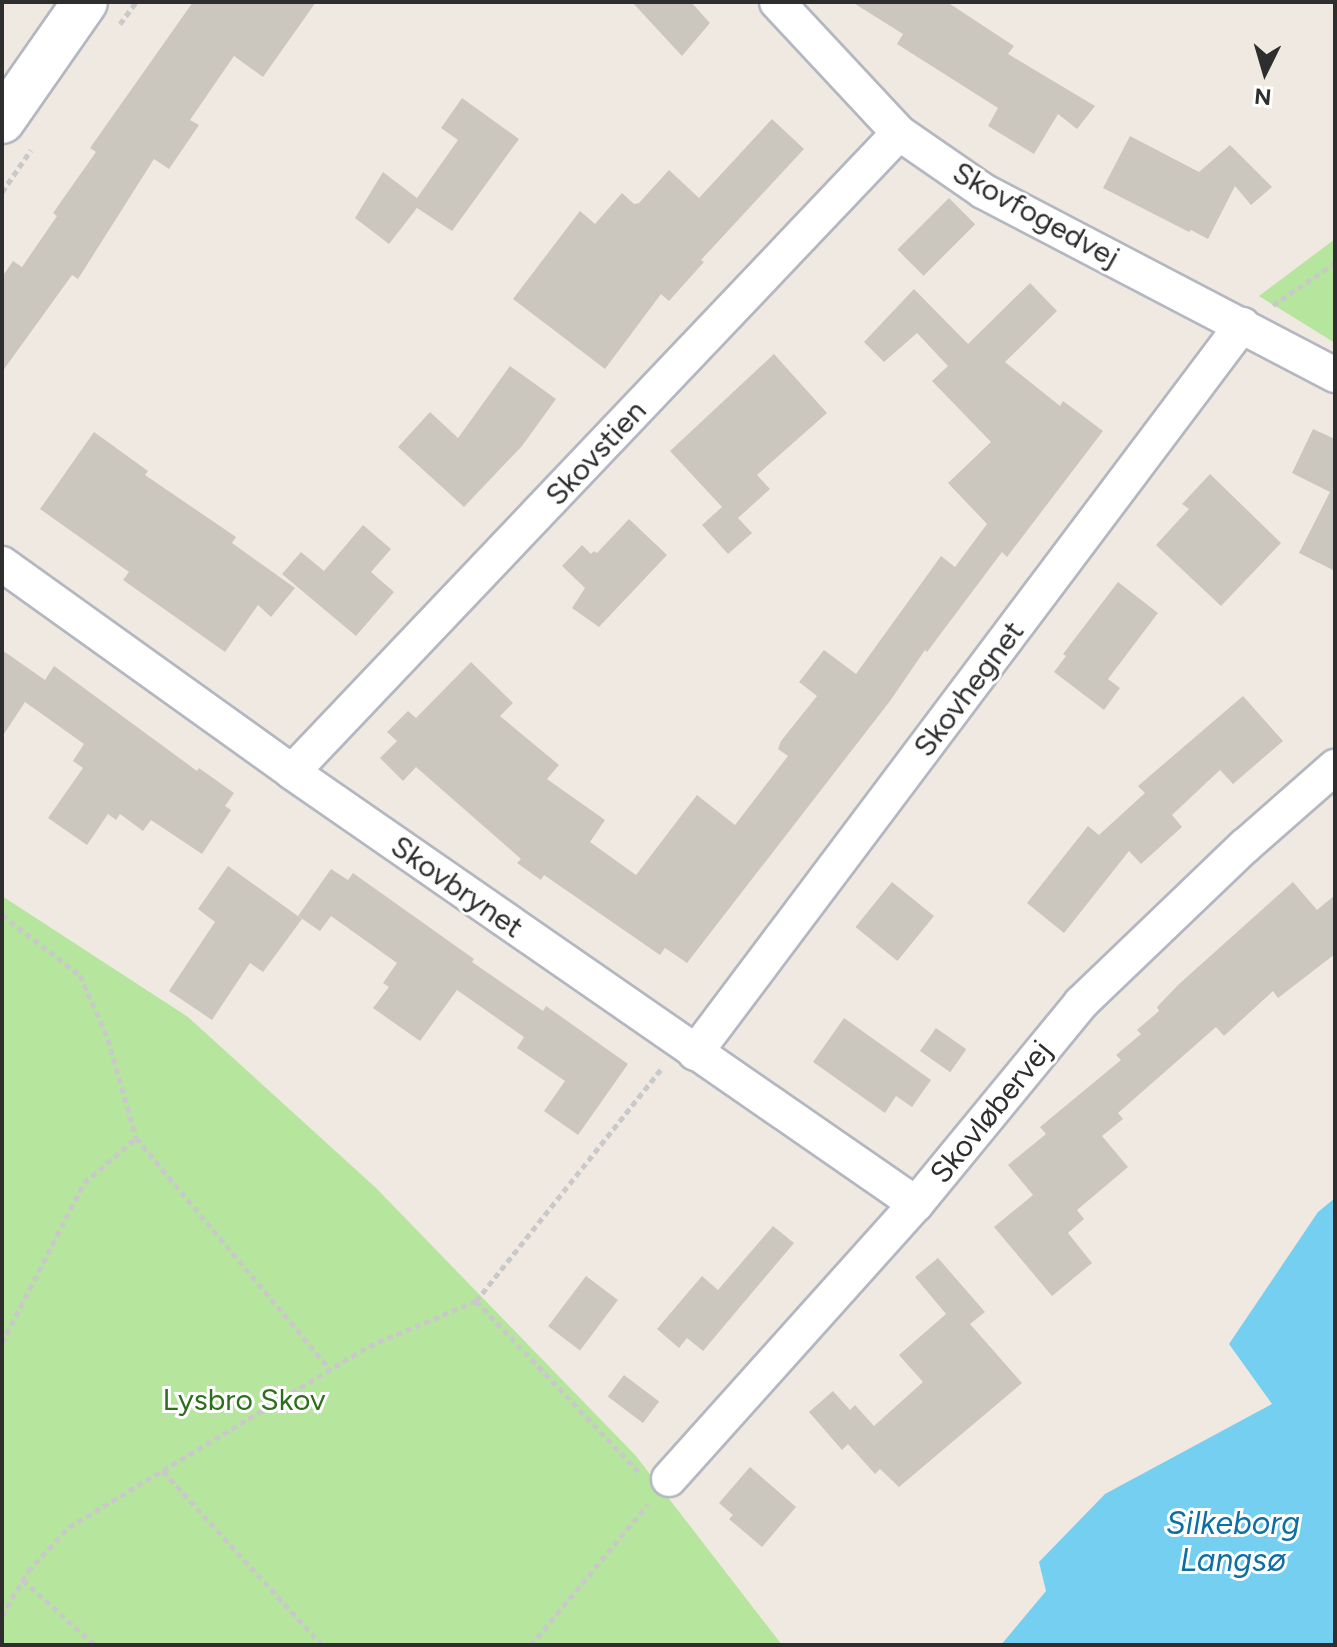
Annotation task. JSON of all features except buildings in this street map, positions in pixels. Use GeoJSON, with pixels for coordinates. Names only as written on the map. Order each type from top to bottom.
{"type":"FeatureCollection","features":[{"type":"Feature","properties":{"kind":"street"},"geometry":{"type":"LineString","coordinates":[[2,121],[85,2]]}},
{"type":"Feature","properties":{"kind":"street","name":"Skovfogedvej"},"geometry":{"type":"LineString","coordinates":[[777,2],[899,133],[983,191],[1335,375]]}},
{"type":"Feature","properties":{"kind":"street","name":"Skovstien"},"geometry":{"type":"LineString","coordinates":[[292,772],[899,133]]}},
{"type":"Feature","properties":{"kind":"street","name":"Skovhegnet"},"geometry":{"type":"LineString","coordinates":[[688,1048],[1242,325]]}},
{"type":"Feature","properties":{"kind":"street","name":"Skovbrynet"},"geometry":{"type":"LineString","coordinates":[[2,564],[292,772],[916,1204]]}},
{"type":"Feature","properties":{"kind":"street","name":"Skovløbervej"},"geometry":{"type":"LineString","coordinates":[[664,1486],[916,1204],[1081,1003],[1245,846],[1335,767]]}},
{"type":"Feature","properties":{"kind":"path"},"geometry":{"type":"LineString","coordinates":[[1242,325],[1335,263]]}},
{"type":"Feature","properties":{"kind":"path"},"geometry":{"type":"LineString","coordinates":[[2,915],[80,975],[108,1039],[136,1138],[330,1369]]}},
{"type":"Feature","properties":{"kind":"path"},"geometry":{"type":"LineString","coordinates":[[2,1616],[23,1580],[69,1527],[369,1346],[476,1301],[688,1048]]}},
{"type":"Feature","properties":{"kind":"path"},"geometry":{"type":"LineString","coordinates":[[2,1343],[84,1183],[136,1138]]}},
{"type":"Feature","properties":{"kind":"path"},"geometry":{"type":"LineString","coordinates":[[476,1301],[664,1486],[531,1645]]}},
{"type":"Feature","properties":{"kind":"path"},"geometry":{"type":"LineString","coordinates":[[163,1471],[322,1645]]}},
{"type":"Feature","properties":{"kind":"path"},"geometry":{"type":"LineString","coordinates":[[23,1580],[95,1645]]}},
{"type":"Feature","properties":{"kind":"green space"},"geometry":{"type":"Polygon","coordinates":[[[1335,239],[1335,343],[1259,296],[1335,239]]]}},
{"type":"Feature","properties":{"kind":"green space","name":"Lysbro Skov"},"geometry":{"type":"Polygon","coordinates":[[[2,896],[188,1017],[376,1188],[636,1456],[782,1645],[2,1645],[2,896]]]}},
{"type":"Feature","properties":{"kind":"water","name":"Silkeborg Langsø"},"geometry":{"type":"Polygon","coordinates":[[[1335,1198],[1335,1645],[1001,1645],[1046,1591],[1039,1562],[1105,1494],[1272,1404],[1229,1344],[1318,1212],[1335,1198]]]}}]}
